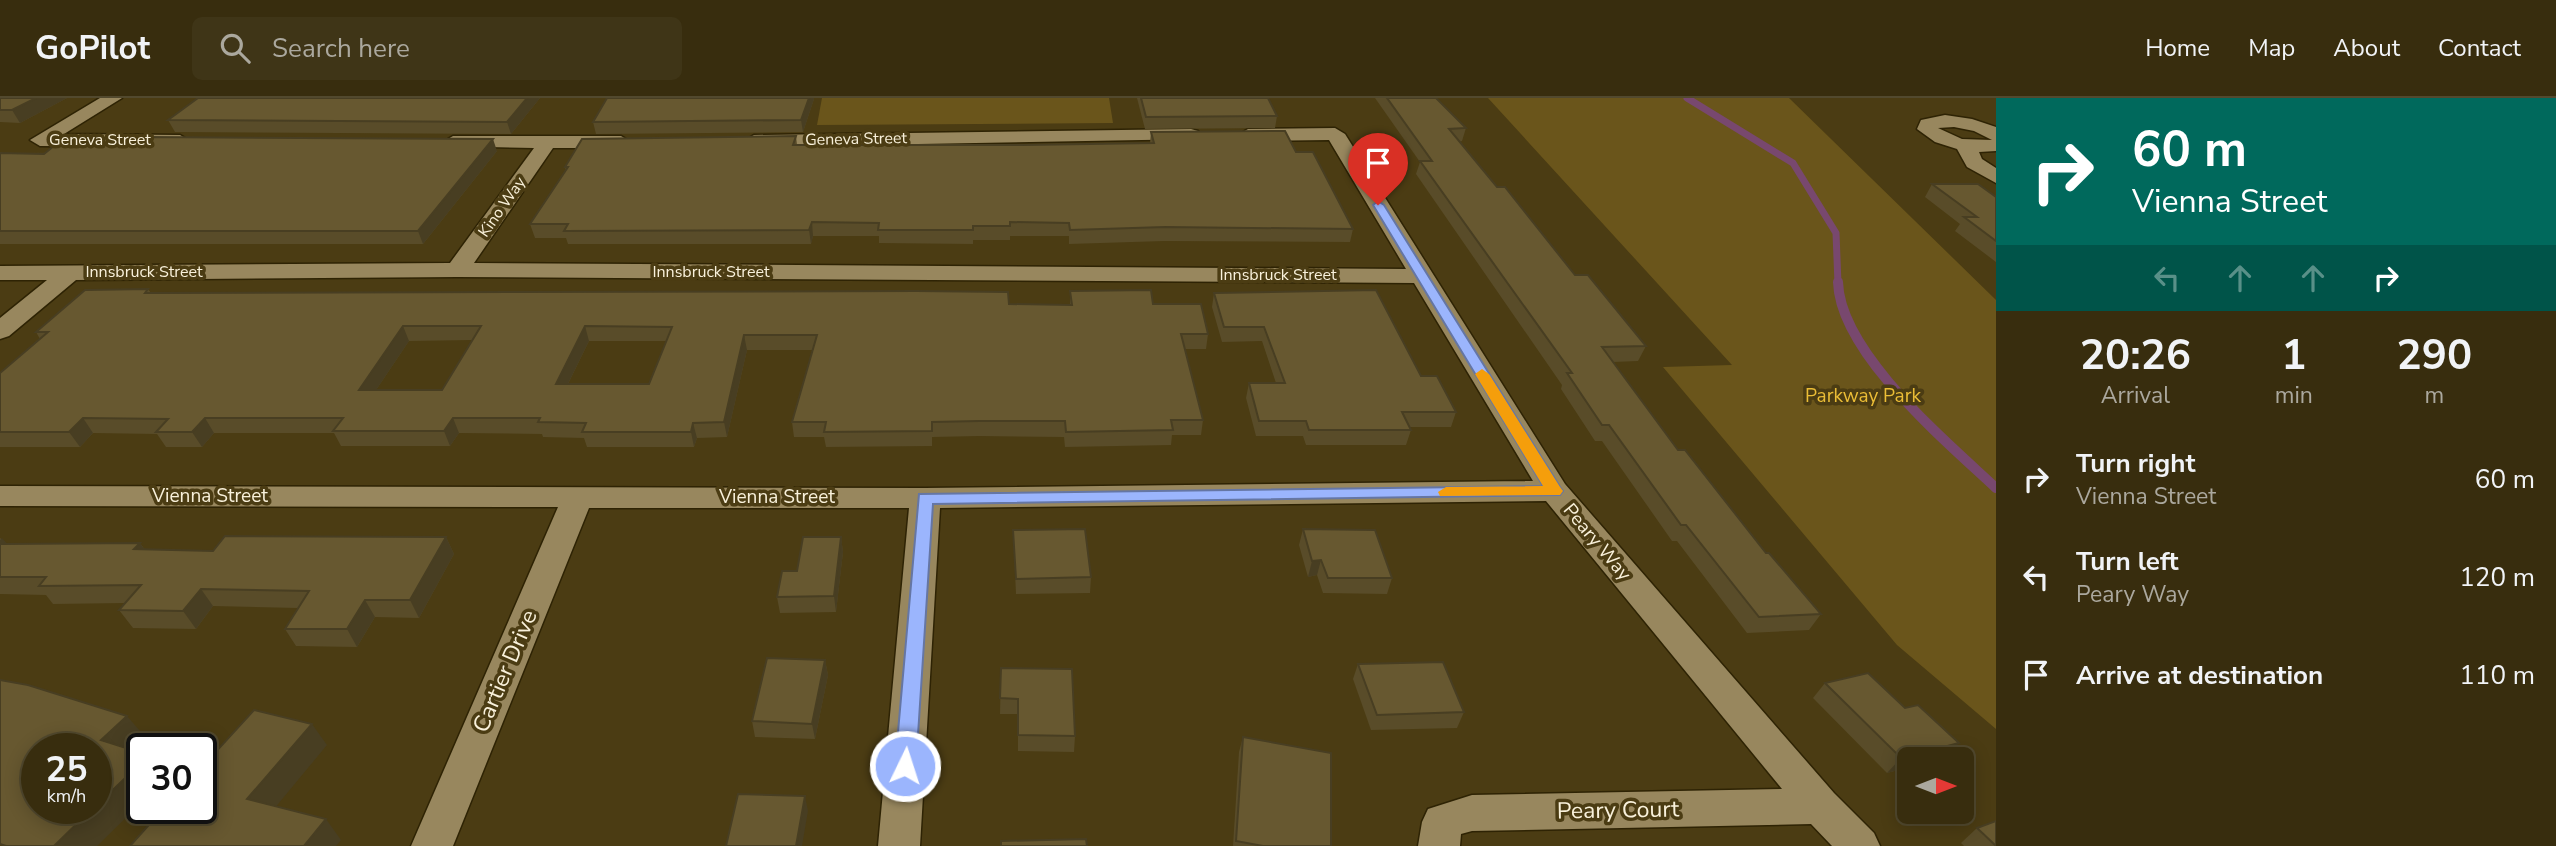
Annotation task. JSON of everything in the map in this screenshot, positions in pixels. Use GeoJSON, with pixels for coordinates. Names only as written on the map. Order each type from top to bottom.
{"type":"FeatureCollection","features":[{"type":"Feature","properties":{"kind":"street","name":"Geneva Street"},"geometry":{"type":"LineString","coordinates":[[113,98],[40,140],[205,141]]}},
{"type":"Feature","properties":{"kind":"street"},"geometry":{"type":"LineString","coordinates":[[1996,135],[1983,128],[1952,121],[1928,124],[1927,129],[1934,135],[1965,145],[1996,145]]}},
{"type":"Feature","properties":{"kind":"street","name":"Geneva Street"},"geometry":{"type":"LineString","coordinates":[[741,141],[1335,134]]}},
{"type":"Feature","properties":{"kind":"street","name":"Peary Way"},"geometry":{"type":"LineString","coordinates":[[1335,134],[1555,491],[1820,806],[1858,846]]}},
{"type":"Feature","properties":{"kind":"street"},"geometry":{"type":"LineString","coordinates":[[437,142],[644,142]]}},
{"type":"Feature","properties":{"kind":"street","name":"Kino Way"},"geometry":{"type":"LineString","coordinates":[[457,270],[547,143]]}},
{"type":"Feature","properties":{"kind":"street"},"geometry":{"type":"LineString","coordinates":[[1965,145],[1974,163],[1996,177]]}},
{"type":"Feature","properties":{"kind":"street","name":"Innsbruck Street"},"geometry":{"type":"LineString","coordinates":[[0,273],[457,270],[1422,276]]}},
{"type":"Feature","properties":{"kind":"street"},"geometry":{"type":"LineString","coordinates":[[0,331],[70,273]]}},
{"type":"Feature","properties":{"kind":"street","name":"Vienna Street"},"geometry":{"type":"LineString","coordinates":[[0,496],[925,498],[1555,491]]}},
{"type":"Feature","properties":{"kind":"street","name":"Cartier Drive"},"geometry":{"type":"LineString","coordinates":[[432,846],[578,496]]}},
{"type":"Feature","properties":{"kind":"street"},"geometry":{"type":"LineString","coordinates":[[900,846],[925,498]]}},
{"type":"Feature","properties":{"kind":"street","name":"Peary Court"},"geometry":{"type":"LineString","coordinates":[[1439,846],[1442,822],[1472,813],[1820,806]]}},
{"type":"Feature","properties":{"kind":"green space"},"geometry":{"type":"Polygon","coordinates":[[[822,98],[1109,98],[1113,123],[817,125],[822,98]]]}},
{"type":"Feature","properties":{"kind":"green space","name":"Parkway Park"},"geometry":{"type":"Polygon","coordinates":[[[1488,98],[1789,98],[1996,300],[1996,729],[1897,645],[1663,367],[1732,365],[1488,98]]]}},
{"type":"Feature","properties":{"kind":"building"},"geometry":{"type":"Polygon","coordinates":[[[0,98],[36,98],[12,110],[0,110],[0,98]]]}},
{"type":"Feature","properties":{"kind":"building"},"geometry":{"type":"Polygon","coordinates":[[[198,98],[527,98],[507,122],[168,120],[198,98]]]}},
{"type":"Feature","properties":{"kind":"building"},"geometry":{"type":"Polygon","coordinates":[[[607,98],[809,98],[801,120],[593,122],[607,98]]]}},
{"type":"Feature","properties":{"kind":"building"},"geometry":{"type":"Polygon","coordinates":[[[1141,98],[1268,98],[1277,116],[1146,117],[1141,98]]]}},
{"type":"Feature","properties":{"kind":"building"},"geometry":{"type":"Polygon","coordinates":[[[1387,98],[1436,98],[1466,128],[1449,129],[1497,187],[1505,187],[1575,275],[1588,275],[1646,346],[1602,347],[1678,450],[1685,450],[1766,553],[1769,553],[1821,614],[1759,617],[1686,525],[1681,525],[1609,425],[1602,425],[1567,373],[1572,373],[1420,161],[1432,161],[1387,98]]]}},
{"type":"Feature","properties":{"kind":"building"},"geometry":{"type":"Polygon","coordinates":[[[1285,131],[1296,152],[1313,152],[1353,229],[1165,227],[1070,230],[1069,223],[1010,222],[1010,226],[973,226],[973,230],[878,230],[879,223],[812,222],[809,230],[564,231],[568,224],[530,224],[568,167],[565,167],[582,139],[796,136],[793,145],[1023,145],[1154,143],[1151,132],[1285,131]]]}},
{"type":"Feature","properties":{"kind":"building"},"geometry":{"type":"Polygon","coordinates":[[[145,137],[493,139],[418,231],[0,231],[0,153],[44,154],[55,145],[134,145],[145,137]]]}},
{"type":"Feature","properties":{"kind":"building"},"geometry":{"type":"Polygon","coordinates":[[[1932,184],[1978,184],[1996,197],[1996,241],[1964,217],[1977,217],[1932,184]]]}},
{"type":"Feature","properties":{"kind":"building"},"geometry":{"type":"Polygon","coordinates":[[[148,289],[145,293],[1008,292],[1009,304],[1072,305],[1070,291],[1151,290],[1153,304],[1201,304],[1208,334],[1181,334],[1203,420],[1171,420],[1173,430],[1066,432],[1065,421],[979,421],[932,422],[932,431],[824,432],[826,422],[792,422],[817,335],[744,335],[724,422],[693,423],[691,432],[582,432],[586,423],[538,422],[540,418],[453,418],[444,431],[333,431],[343,418],[205,418],[192,432],[156,432],[168,419],[83,418],[69,432],[0,432],[0,373],[48,332],[36,332],[85,290],[148,289]],[[403,326],[359,390],[442,390],[481,326],[403,326]],[[585,326],[556,384],[649,384],[672,327],[585,326]]]}},
{"type":"Feature","properties":{"kind":"building"},"geometry":{"type":"Polygon","coordinates":[[[1376,290],[1421,376],[1437,376],[1456,412],[1402,412],[1411,430],[1309,430],[1306,421],[1259,421],[1249,383],[1285,383],[1264,327],[1224,327],[1214,293],[1376,290]]]}},
{"type":"Feature","properties":{"kind":"building"},"geometry":{"type":"Polygon","coordinates":[[[1085,529],[1091,577],[1016,579],[1013,530],[1085,529]]]}},
{"type":"Feature","properties":{"kind":"building"},"geometry":{"type":"Polygon","coordinates":[[[1303,529],[1375,530],[1392,578],[1328,578],[1321,560],[1312,561],[1303,529]]]}},
{"type":"Feature","properties":{"kind":"building"},"geometry":{"type":"Polygon","coordinates":[[[225,536],[446,537],[410,600],[365,600],[347,629],[285,629],[309,591],[201,589],[183,611],[119,610],[141,585],[39,586],[46,577],[0,577],[0,544],[140,543],[134,549],[213,551],[225,536]]]}},
{"type":"Feature","properties":{"kind":"building"},"geometry":{"type":"Polygon","coordinates":[[[803,537],[841,537],[834,596],[777,597],[782,571],[797,571],[803,537]]]}},
{"type":"Feature","properties":{"kind":"building"},"geometry":{"type":"Polygon","coordinates":[[[767,658],[825,660],[812,724],[752,721],[767,658]]]}},
{"type":"Feature","properties":{"kind":"building"},"geometry":{"type":"Polygon","coordinates":[[[1443,662],[1464,712],[1377,715],[1358,664],[1443,662]]]}},
{"type":"Feature","properties":{"kind":"building"},"geometry":{"type":"Polygon","coordinates":[[[1001,668],[1072,669],[1075,736],[1018,735],[1018,699],[1000,698],[1001,668]]]}},
{"type":"Feature","properties":{"kind":"building"},"geometry":{"type":"Polygon","coordinates":[[[1868,673],[1905,708],[1918,705],[1959,743],[1944,747],[1897,747],[1897,754],[1825,683],[1868,673]]]}},
{"type":"Feature","properties":{"kind":"building"},"geometry":{"type":"Polygon","coordinates":[[[0,680],[28,685],[127,716],[109,733],[21,733],[21,824],[77,824],[54,846],[0,844],[0,680]]]}},
{"type":"Feature","properties":{"kind":"building"},"geometry":{"type":"Polygon","coordinates":[[[254,710],[312,724],[247,799],[326,819],[304,846],[130,846],[150,824],[217,824],[217,750],[254,710]]]}},
{"type":"Feature","properties":{"kind":"building"},"geometry":{"type":"Polygon","coordinates":[[[1243,737],[1331,753],[1331,846],[1263,846],[1236,841],[1243,737]]]}},
{"type":"Feature","properties":{"kind":"building"},"geometry":{"type":"Polygon","coordinates":[[[112,743],[126,748],[126,777],[112,791],[112,743]]]}},
{"type":"Feature","properties":{"kind":"building"},"geometry":{"type":"Polygon","coordinates":[[[738,794],[805,796],[796,846],[726,846],[738,794]]]}},
{"type":"Feature","properties":{"kind":"building"},"geometry":{"type":"Polygon","coordinates":[[[1996,821],[1996,846],[1977,828],[1996,821]]]}},
{"type":"Feature","properties":{"kind":"building"},"geometry":{"type":"Polygon","coordinates":[[[1086,839],[1087,846],[1001,846],[1001,841],[1086,839]]]}},
{"type":"Feature","properties":{"kind":"waterway"},"geometry":{"type":"LineString","coordinates":[[1687,98],[1793,163],[1836,233],[1838,284]]}},
{"type":"Feature","properties":{"kind":"waterway"},"geometry":{"type":"LineString","coordinates":[[1838,282],[1843,309],[1857,338],[1876,366],[1925,421],[1996,488]]}},
{"type":"Feature","properties":{"kind":"slow traffic"},"geometry":{"type":"LineString","coordinates":[[1446,492],[1555,491],[1482,374]]}},
{"type":"Feature","properties":{"kind":"route"},"geometry":{"type":"LineString","coordinates":[[905,766],[925,498],[1555,491],[1378,205]]}}]}
